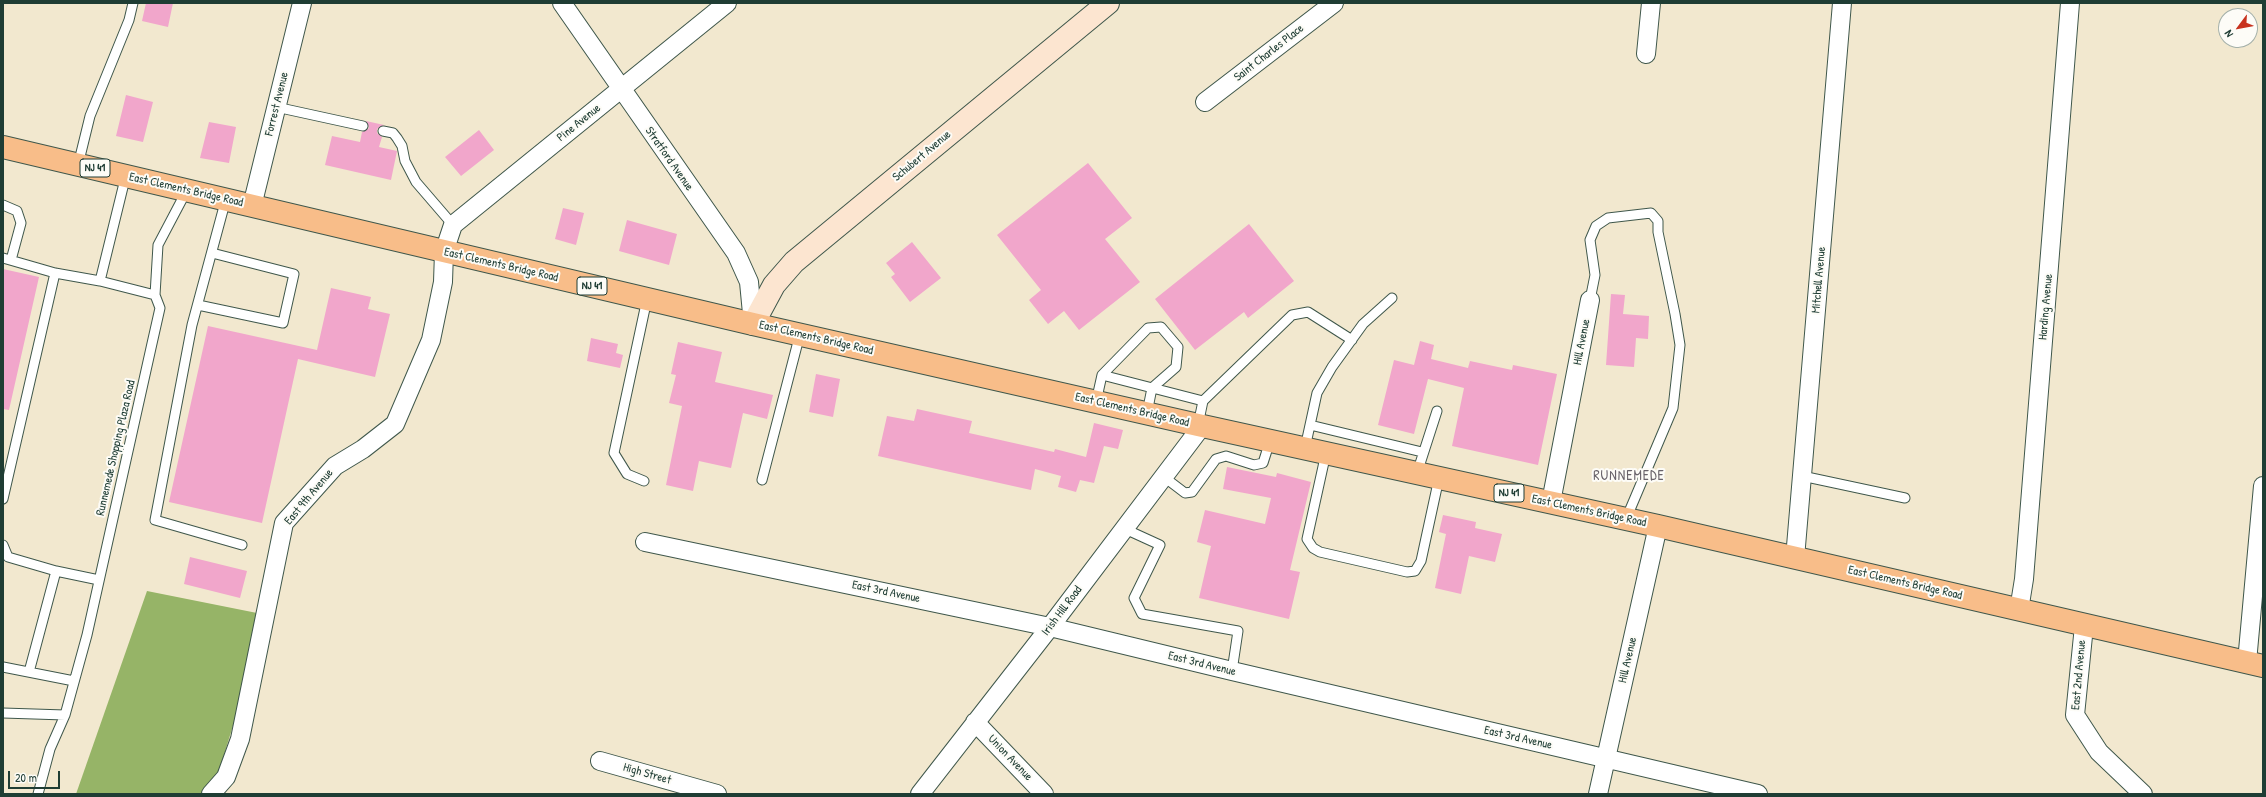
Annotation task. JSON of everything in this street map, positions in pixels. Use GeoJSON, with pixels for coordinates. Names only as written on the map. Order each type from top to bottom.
{"type":"FeatureCollection","features":[{"type":"Feature","properties":{"kind":"main road","name":"East Clements Bridge Road"},"geometry":{"type":"LineString","coordinates":[[3,147],[753,324],[1270,441],[1326,453],[1419,462],[1438,478],[1658,526],[2084,626],[2255,664]]}},
{"type":"Feature","properties":{"kind":"street","name":"Forrest Avenue"},"geometry":{"type":"LineString","coordinates":[[252,206],[302,3]]}},
{"type":"Feature","properties":{"kind":"street","name":"Stratford Avenue"},"geometry":{"type":"LineString","coordinates":[[562,3],[620,90],[736,253],[749,282],[753,324]]}},
{"type":"Feature","properties":{"kind":"street","name":"Pine Avenue"},"geometry":{"type":"LineString","coordinates":[[453,225],[727,3]]}},
{"type":"Feature","properties":{"kind":"street","name":"Schubert Avenue"},"geometry":{"type":"LineString","coordinates":[[753,324],[774,285],[794,262],[1108,3]]}},
{"type":"Feature","properties":{"kind":"street","name":"Saint Charles Place"},"geometry":{"type":"LineString","coordinates":[[1205,102],[1334,3]]}},
{"type":"Feature","properties":{"kind":"street"},"geometry":{"type":"LineString","coordinates":[[1646,54],[1651,3]]}},
{"type":"Feature","properties":{"kind":"street","name":"Mitchell Avenue"},"geometry":{"type":"LineString","coordinates":[[1795,558],[1842,3]]}},
{"type":"Feature","properties":{"kind":"street","name":"Harding Avenue"},"geometry":{"type":"LineString","coordinates":[[2019,610],[2024,579],[2070,3]]}},
{"type":"Feature","properties":{"kind":"street"},"geometry":{"type":"LineString","coordinates":[[444,252],[453,225]]}},
{"type":"Feature","properties":{"kind":"street","name":"East 9th Avenue"},"geometry":{"type":"LineString","coordinates":[[211,794],[226,777],[240,738],[284,523],[335,466],[363,449],[395,424],[431,340],[443,282],[444,252]]}},
{"type":"Feature","properties":{"kind":"street","name":"Hill Avenue"},"geometry":{"type":"LineString","coordinates":[[1551,502],[1590,300]]}},
{"type":"Feature","properties":{"kind":"street","name":"Irish Hill Road"},"geometry":{"type":"LineString","coordinates":[[920,794],[1164,477],[1200,425]]}},
{"type":"Feature","properties":{"kind":"street"},"geometry":{"type":"LineString","coordinates":[[2255,664],[2263,486]]}},
{"type":"Feature","properties":{"kind":"street","name":"Hill Avenue"},"geometry":{"type":"LineString","coordinates":[[1598,794],[1658,526]]}},
{"type":"Feature","properties":{"kind":"street","name":"East 3rd Avenue"},"geometry":{"type":"LineString","coordinates":[[645,542],[1050,627],[1758,794]]}},
{"type":"Feature","properties":{"kind":"street","name":"East 2nd Avenue"},"geometry":{"type":"LineString","coordinates":[[2084,626],[2075,715],[2099,752],[2143,794]]}},
{"type":"Feature","properties":{"kind":"street","name":"Union Avenue"},"geometry":{"type":"LineString","coordinates":[[975,722],[1044,794]]}},
{"type":"Feature","properties":{"kind":"street","name":"High Street"},"geometry":{"type":"LineString","coordinates":[[600,761],[717,794]]}},
{"type":"Feature","properties":{"kind":"lane"},"geometry":{"type":"LineString","coordinates":[[78,165],[90,116],[129,20],[132,3]]}},
{"type":"Feature","properties":{"kind":"lane"},"geometry":{"type":"LineString","coordinates":[[276,107],[363,126]]}},
{"type":"Feature","properties":{"kind":"lane"},"geometry":{"type":"LineString","coordinates":[[383,130],[393,134],[397,138],[402,146],[405,161],[416,182],[453,225]]}},
{"type":"Feature","properties":{"kind":"lane"},"geometry":{"type":"LineString","coordinates":[[100,281],[126,176]]}},
{"type":"Feature","properties":{"kind":"lane","name":"Runnemede Shopping Plaza Road"},"geometry":{"type":"LineString","coordinates":[[38,794],[50,749],[65,715],[74,681],[99,580],[160,308],[155,295],[158,245],[187,190]]}},
{"type":"Feature","properties":{"kind":"lane"},"geometry":{"type":"LineString","coordinates":[[226,199],[198,304],[155,520],[242,545]]}},
{"type":"Feature","properties":{"kind":"lane"},"geometry":{"type":"LineString","coordinates":[[3,205],[17,211],[21,223],[7,259],[55,272],[100,281],[155,295]]}},
{"type":"Feature","properties":{"kind":"lane"},"geometry":{"type":"LineString","coordinates":[[1590,300],[1595,275],[1590,240],[1596,226],[1608,218],[1651,213],[1658,220],[1658,232],[1680,345],[1673,408],[1626,519]]}},
{"type":"Feature","properties":{"kind":"lane"},"geometry":{"type":"LineString","coordinates":[[198,304],[282,323],[294,274],[212,253]]}},
{"type":"Feature","properties":{"kind":"lane"},"geometry":{"type":"LineString","coordinates":[[3,499],[55,272]]}},
{"type":"Feature","properties":{"kind":"lane"},"geometry":{"type":"LineString","coordinates":[[1305,448],[1317,393],[1332,367],[1363,324],[1392,298]]}},
{"type":"Feature","properties":{"kind":"lane"},"geometry":{"type":"LineString","coordinates":[[644,481],[626,474],[614,453],[647,299]]}},
{"type":"Feature","properties":{"kind":"lane"},"geometry":{"type":"LineString","coordinates":[[1200,425],[1203,401],[1292,315],[1308,312],[1352,340]]}},
{"type":"Feature","properties":{"kind":"lane"},"geometry":{"type":"LineString","coordinates":[[1096,402],[1102,375],[1148,328],[1161,328],[1178,347],[1176,367],[1152,388],[1147,413]]}},
{"type":"Feature","properties":{"kind":"lane"},"geometry":{"type":"LineString","coordinates":[[762,480],[800,334]]}},
{"type":"Feature","properties":{"kind":"lane"},"geometry":{"type":"LineString","coordinates":[[1102,375],[1203,401]]}},
{"type":"Feature","properties":{"kind":"lane"},"geometry":{"type":"LineString","coordinates":[[1310,425],[1419,462],[1437,411]]}},
{"type":"Feature","properties":{"kind":"lane"},"geometry":{"type":"LineString","coordinates":[[1164,477],[1185,493],[1192,492],[1216,459],[1226,456],[1254,465],[1262,463],[1270,441]]}},
{"type":"Feature","properties":{"kind":"lane"},"geometry":{"type":"LineString","coordinates":[[1326,453],[1307,539],[1313,548],[1320,552],[1407,572],[1416,571],[1421,561],[1438,478]]}},
{"type":"Feature","properties":{"kind":"lane"},"geometry":{"type":"LineString","coordinates":[[1802,476],[1905,498]]}},
{"type":"Feature","properties":{"kind":"lane"},"geometry":{"type":"LineString","coordinates":[[1125,528],[1160,545],[1134,598],[1142,614],[1238,630],[1232,671]]}},
{"type":"Feature","properties":{"kind":"lane"},"geometry":{"type":"LineString","coordinates":[[3,545],[8,557],[56,571],[99,580]]}},
{"type":"Feature","properties":{"kind":"lane"},"geometry":{"type":"LineString","coordinates":[[29,672],[56,571]]}},
{"type":"Feature","properties":{"kind":"lane"},"geometry":{"type":"LineString","coordinates":[[3,667],[74,681]]}},
{"type":"Feature","properties":{"kind":"lane"},"geometry":{"type":"LineString","coordinates":[[3,713],[65,715]]}},
{"type":"Feature","properties":{"kind":"green space"},"geometry":{"type":"Polygon","coordinates":[[[147,591],[267,615],[212,794],[76,794],[147,591]]]}},
{"type":"Feature","properties":{"kind":"building"},"geometry":{"type":"Polygon","coordinates":[[[146,3],[173,3],[168,27],[142,21],[146,3]]]}},
{"type":"Feature","properties":{"kind":"building"},"geometry":{"type":"Polygon","coordinates":[[[126,95],[153,102],[143,142],[116,136],[126,95]]]}},
{"type":"Feature","properties":{"kind":"building"},"geometry":{"type":"Polygon","coordinates":[[[366,121],[384,125],[377,129],[377,133],[382,137],[379,147],[397,151],[391,180],[325,165],[332,136],[360,142],[362,132],[369,128],[366,121]]]}},
{"type":"Feature","properties":{"kind":"building"},"geometry":{"type":"Polygon","coordinates":[[[209,122],[236,127],[229,163],[200,158],[209,122]]]}},
{"type":"Feature","properties":{"kind":"building"},"geometry":{"type":"Polygon","coordinates":[[[479,130],[494,150],[461,176],[445,157],[479,130]]]}},
{"type":"Feature","properties":{"kind":"building"},"geometry":{"type":"Polygon","coordinates":[[[1088,163],[1132,218],[1105,239],[1140,282],[1079,330],[1064,311],[1048,324],[1029,300],[1041,290],[997,235],[1088,163]]]}},
{"type":"Feature","properties":{"kind":"building"},"geometry":{"type":"Polygon","coordinates":[[[563,208],[584,213],[576,245],[555,239],[563,208]]]}},
{"type":"Feature","properties":{"kind":"building"},"geometry":{"type":"Polygon","coordinates":[[[627,220],[677,234],[669,265],[619,251],[627,220]]]}},
{"type":"Feature","properties":{"kind":"building"},"geometry":{"type":"Polygon","coordinates":[[[1249,224],[1294,281],[1248,318],[1244,312],[1195,350],[1155,299],[1249,224]]]}},
{"type":"Feature","properties":{"kind":"building"},"geometry":{"type":"Polygon","coordinates":[[[912,242],[941,278],[910,302],[891,277],[895,274],[886,263],[912,242]]]}},
{"type":"Feature","properties":{"kind":"building"},"geometry":{"type":"Polygon","coordinates":[[[3,269],[39,277],[9,410],[3,409],[3,269]]]}},
{"type":"Feature","properties":{"kind":"building"},"geometry":{"type":"Polygon","coordinates":[[[331,288],[371,297],[368,309],[390,314],[375,377],[298,359],[262,523],[169,502],[208,326],[317,350],[331,288]]]}},
{"type":"Feature","properties":{"kind":"building"},"geometry":{"type":"Polygon","coordinates":[[[1611,294],[1625,295],[1623,314],[1649,316],[1648,339],[1636,338],[1634,367],[1606,365],[1611,294]]]}},
{"type":"Feature","properties":{"kind":"building"},"geometry":{"type":"Polygon","coordinates":[[[591,338],[618,344],[616,353],[623,355],[620,368],[587,361],[591,338]]]}},
{"type":"Feature","properties":{"kind":"building"},"geometry":{"type":"Polygon","coordinates":[[[1420,341],[1434,345],[1431,359],[1468,368],[1470,361],[1512,370],[1513,365],[1557,374],[1538,465],[1452,446],[1464,388],[1428,379],[1414,434],[1378,425],[1394,360],[1414,365],[1420,341]]]}},
{"type":"Feature","properties":{"kind":"building"},"geometry":{"type":"Polygon","coordinates":[[[678,342],[722,352],[715,382],[773,395],[767,419],[743,413],[731,468],[699,461],[693,491],[666,485],[682,406],[669,403],[676,375],[671,374],[678,342]]]}},
{"type":"Feature","properties":{"kind":"building"},"geometry":{"type":"Polygon","coordinates":[[[816,374],[840,379],[833,417],[809,412],[816,374]]]}},
{"type":"Feature","properties":{"kind":"building"},"geometry":{"type":"Polygon","coordinates":[[[917,409],[972,421],[969,433],[1054,452],[1055,449],[1086,457],[1094,423],[1123,430],[1118,449],[1104,446],[1094,483],[1080,480],[1076,492],[1058,487],[1061,476],[1035,469],[1031,490],[878,456],[887,416],[914,421],[917,409]]]}},
{"type":"Feature","properties":{"kind":"building"},"geometry":{"type":"Polygon","coordinates":[[[1227,467],[1276,477],[1277,473],[1311,482],[1290,570],[1300,572],[1289,619],[1199,598],[1211,546],[1197,542],[1205,510],[1265,524],[1271,498],[1223,489],[1227,467]]]}},
{"type":"Feature","properties":{"kind":"building"},"geometry":{"type":"Polygon","coordinates":[[[1443,515],[1476,522],[1475,528],[1502,534],[1495,562],[1469,556],[1461,594],[1435,588],[1446,534],[1439,532],[1443,515]]]}},
{"type":"Feature","properties":{"kind":"building"},"geometry":{"type":"Polygon","coordinates":[[[190,557],[247,571],[240,598],[184,584],[190,557]]]}},
{"type":"Feature","properties":{"kind":"district","name":"RUNNEMEDE"},"geometry":{"type":"Point","coordinates":[1629,476]}}]}
